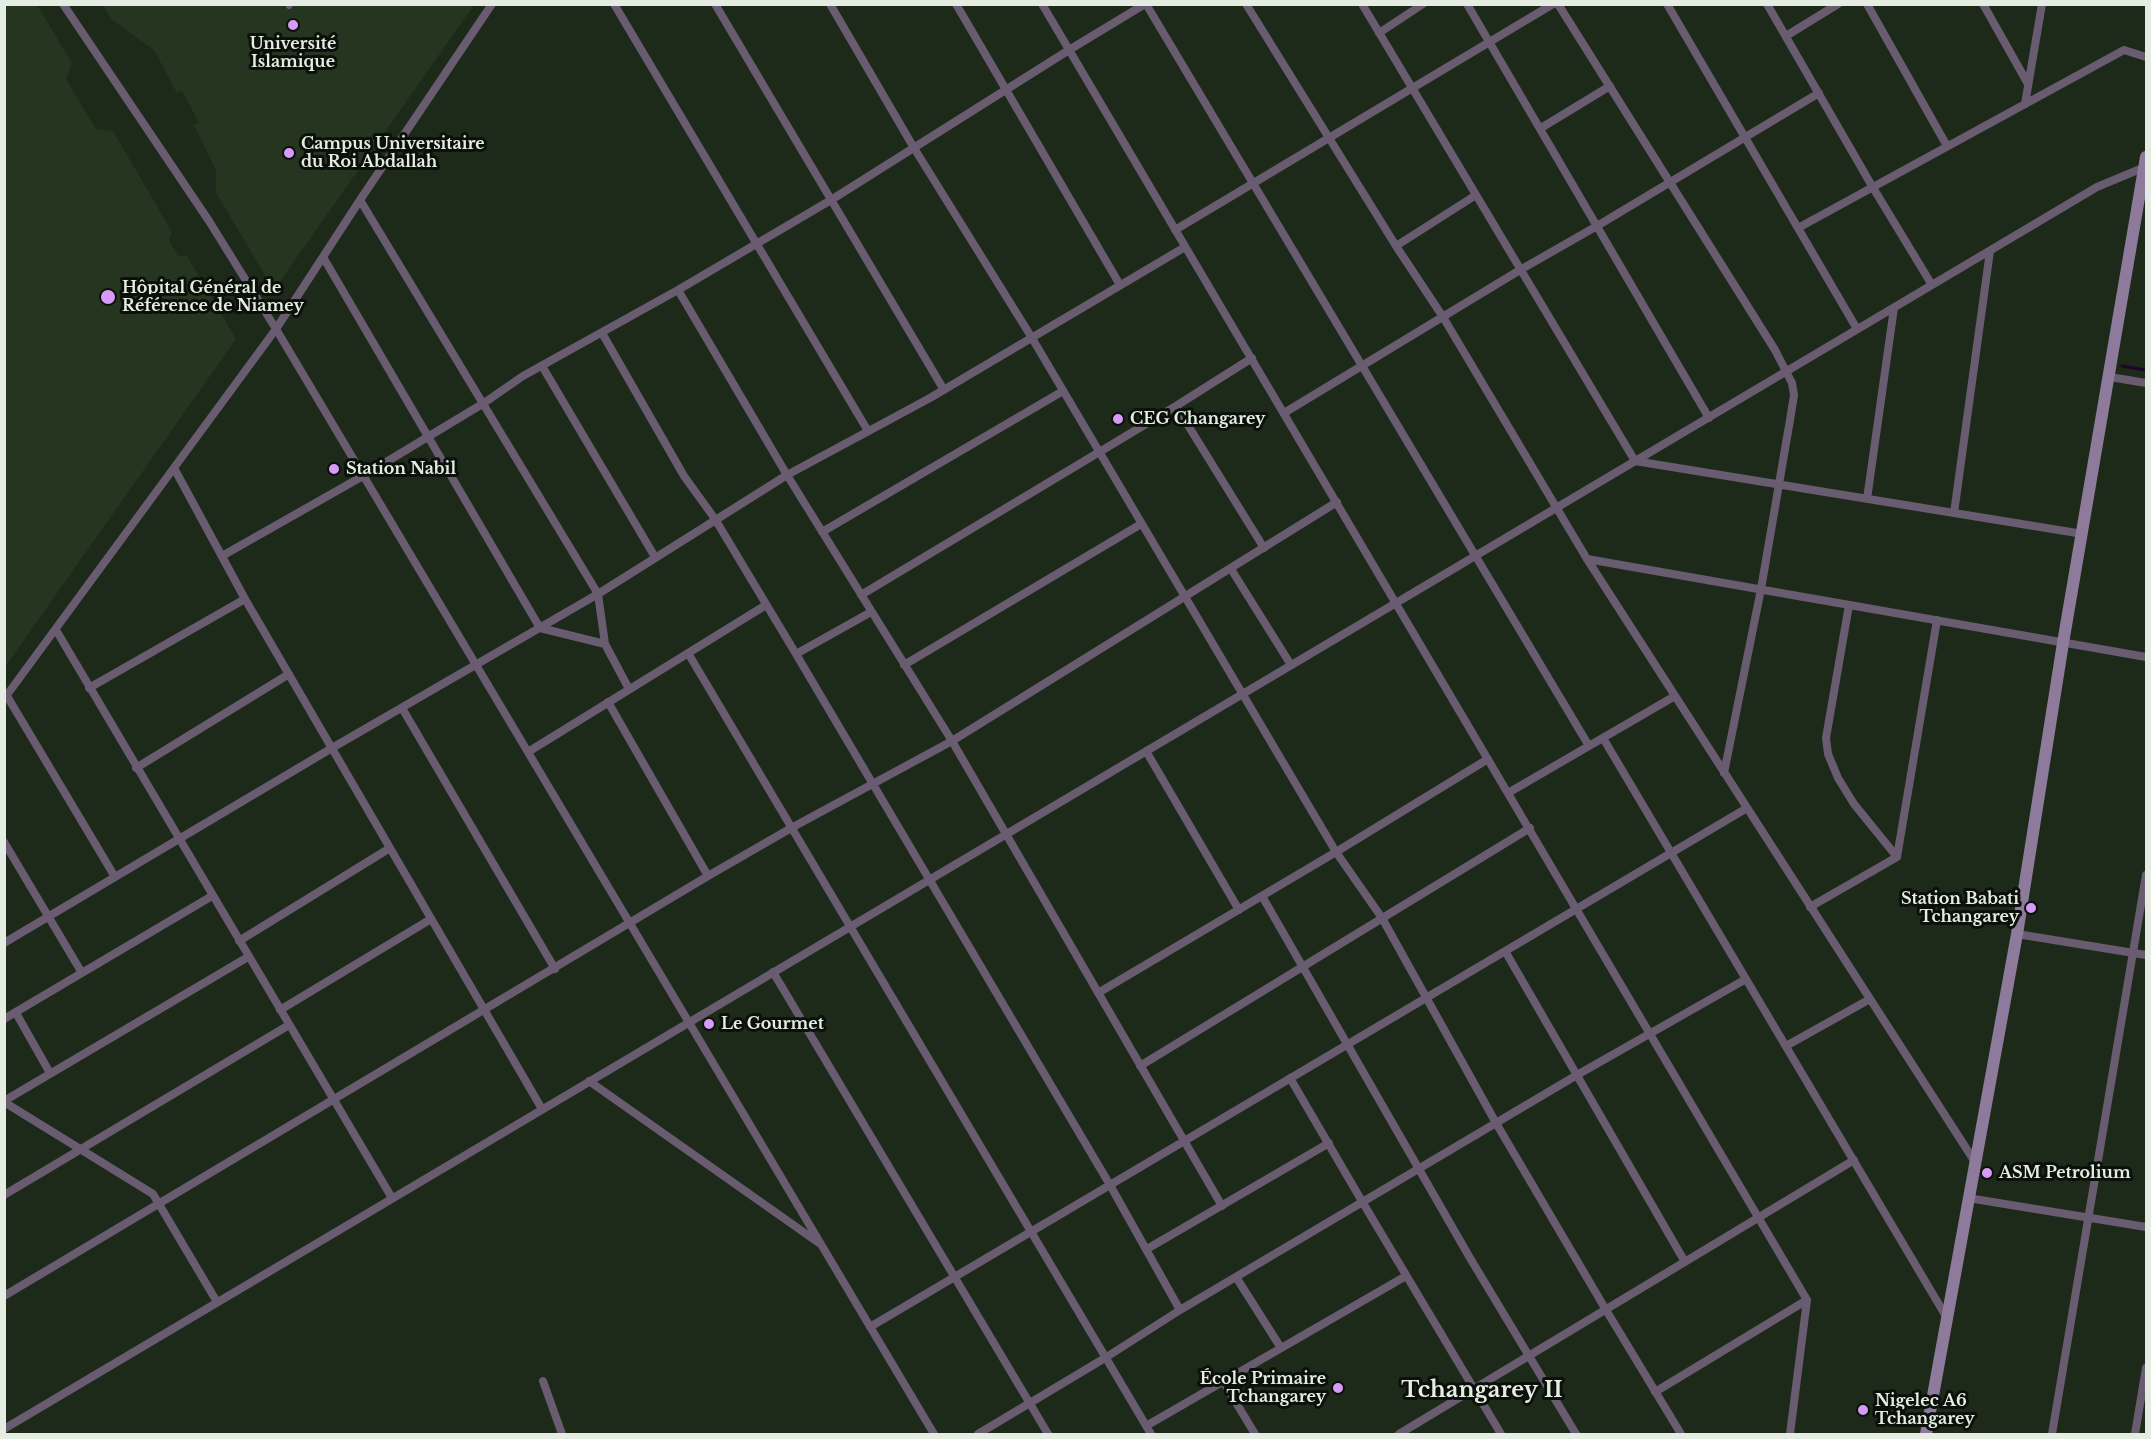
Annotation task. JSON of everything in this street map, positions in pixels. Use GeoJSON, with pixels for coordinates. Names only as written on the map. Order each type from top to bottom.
{"type":"FeatureCollection","features":[{"type":"Feature","properties":{"kind":"main road"},"geometry":{"type":"LineString","coordinates":[[1926,1434],[2016,934],[2063,643],[2146,162]]}},
{"type":"Feature","properties":{"kind":"street"},"geometry":{"type":"LineString","coordinates":[[63,4],[208,221],[276,329],[934,1434]]}},
{"type":"Feature","properties":{"kind":"street"},"geometry":{"type":"LineString","coordinates":[[115,877],[6,698],[276,329],[492,4]]}},
{"type":"Feature","properties":{"kind":"street"},"geometry":{"type":"LineString","coordinates":[[614,4],[868,431]]}},
{"type":"Feature","properties":{"kind":"street"},"geometry":{"type":"LineString","coordinates":[[715,4],[944,390]]}},
{"type":"Feature","properties":{"kind":"street"},"geometry":{"type":"LineString","coordinates":[[830,4],[914,148],[1032,338],[1336,852],[1382,918],[1496,1123],[1681,1434]]}},
{"type":"Feature","properties":{"kind":"street"},"geometry":{"type":"LineString","coordinates":[[956,4],[1120,285]]}},
{"type":"Feature","properties":{"kind":"street"},"geometry":{"type":"LineString","coordinates":[[1042,4],[1808,1300],[1790,1434]]}},
{"type":"Feature","properties":{"kind":"street"},"geometry":{"type":"LineString","coordinates":[[222,556],[363,476],[542,366],[678,290],[831,200],[1146,4],[1589,746]]}},
{"type":"Feature","properties":{"kind":"street"},"geometry":{"type":"LineString","coordinates":[[1246,4],[1396,246],[1443,317],[1587,559],[1975,1162]]}},
{"type":"Feature","properties":{"kind":"street"},"geometry":{"type":"LineString","coordinates":[[1362,4],[1635,461],[2083,534]]}},
{"type":"Feature","properties":{"kind":"street"},"geometry":{"type":"LineString","coordinates":[[1379,33],[1423,4]]}},
{"type":"Feature","properties":{"kind":"street"},"geometry":{"type":"LineString","coordinates":[[1467,4],[1709,417]]}},
{"type":"Feature","properties":{"kind":"street"},"geometry":{"type":"LineString","coordinates":[[1175,230],[1553,4]]}},
{"type":"Feature","properties":{"kind":"street"},"geometry":{"type":"LineString","coordinates":[[1558,4],[1787,371],[1794,395],[1761,590],[1724,773]]}},
{"type":"Feature","properties":{"kind":"street"},"geometry":{"type":"LineString","coordinates":[[1666,4],[1857,329]]}},
{"type":"Feature","properties":{"kind":"street"},"geometry":{"type":"LineString","coordinates":[[1767,4],[1932,285]]}},
{"type":"Feature","properties":{"kind":"street"},"geometry":{"type":"LineString","coordinates":[[1786,36],[1838,4]]}},
{"type":"Feature","properties":{"kind":"street"},"geometry":{"type":"LineString","coordinates":[[1867,4],[1947,146]]}},
{"type":"Feature","properties":{"kind":"street"},"geometry":{"type":"LineString","coordinates":[[1983,4],[2029,84]]}},
{"type":"Feature","properties":{"kind":"street"},"geometry":{"type":"LineString","coordinates":[[2025,104],[2042,4]]}},
{"type":"Feature","properties":{"kind":"street"},"geometry":{"type":"LineString","coordinates":[[1798,228],[2124,50],[2146,57]]}},
{"type":"Feature","properties":{"kind":"street"},"geometry":{"type":"LineString","coordinates":[[1541,128],[1610,86]]}},
{"type":"Feature","properties":{"kind":"street"},"geometry":{"type":"LineString","coordinates":[[1284,413],[1819,93]]}},
{"type":"Feature","properties":{"kind":"street"},"geometry":{"type":"LineString","coordinates":[[4,1429],[2097,187],[2146,162]]}},
{"type":"Feature","properties":{"kind":"street"},"geometry":{"type":"LineString","coordinates":[[1396,246],[1476,195]]}},
{"type":"Feature","properties":{"kind":"street"},"geometry":{"type":"LineString","coordinates":[[360,200],[598,594],[605,644],[629,689]]}},
{"type":"Feature","properties":{"kind":"street"},"geometry":{"type":"LineString","coordinates":[[4,943],[332,748],[598,594],[787,475],[944,390],[1185,247]]}},
{"type":"Feature","properties":{"kind":"street"},"geometry":{"type":"LineString","coordinates":[[1954,513],[1990,251]]}},
{"type":"Feature","properties":{"kind":"street"},"geometry":{"type":"LineString","coordinates":[[323,257],[540,628],[605,644]]}},
{"type":"Feature","properties":{"kind":"street"},"geometry":{"type":"LineString","coordinates":[[678,290],[787,475],[952,741],[1222,1206]]}},
{"type":"Feature","properties":{"kind":"street"},"geometry":{"type":"LineString","coordinates":[[1867,499],[1894,308]]}},
{"type":"Feature","properties":{"kind":"street"},"geometry":{"type":"LineString","coordinates":[[602,333],[684,476],[714,519],[873,784],[1110,1185],[1180,1310]]}},
{"type":"Feature","properties":{"kind":"street"},"geometry":{"type":"LineString","coordinates":[[861,595],[1252,358]]}},
{"type":"Feature","properties":{"kind":"street"},"geometry":{"type":"LineString","coordinates":[[542,366],[655,557]]}},
{"type":"Feature","properties":{"kind":"street"},"geometry":{"type":"LineString","coordinates":[[2110,377],[2146,383]]}},
{"type":"Feature","properties":{"kind":"street"},"geometry":{"type":"LineString","coordinates":[[822,532],[1063,391]]}},
{"type":"Feature","properties":{"kind":"street"},"geometry":{"type":"LineString","coordinates":[[1176,406],[1264,548]]}},
{"type":"Feature","properties":{"kind":"street"},"geometry":{"type":"LineString","coordinates":[[174,468],[245,599],[542,1109]]}},
{"type":"Feature","properties":{"kind":"street"},"geometry":{"type":"LineString","coordinates":[[4,1296],[708,876],[952,741],[1336,502]]}},
{"type":"Feature","properties":{"kind":"street"},"geometry":{"type":"LineString","coordinates":[[904,665],[1142,524]]}},
{"type":"Feature","properties":{"kind":"street"},"geometry":{"type":"LineString","coordinates":[[1587,559],[2146,657]]}},
{"type":"Feature","properties":{"kind":"street"},"geometry":{"type":"LineString","coordinates":[[1231,569],[1291,665]]}},
{"type":"Feature","properties":{"kind":"street"},"geometry":{"type":"LineString","coordinates":[[89,688],[245,599]]}},
{"type":"Feature","properties":{"kind":"street"},"geometry":{"type":"LineString","coordinates":[[528,752],[766,605]]}},
{"type":"Feature","properties":{"kind":"street"},"geometry":{"type":"LineString","coordinates":[[1849,605],[1826,738],[1828,754],[1854,804],[1897,857]]}},
{"type":"Feature","properties":{"kind":"street"},"geometry":{"type":"LineString","coordinates":[[796,654],[871,612]]}},
{"type":"Feature","properties":{"kind":"street"},"geometry":{"type":"LineString","coordinates":[[1897,857],[1937,620]]}},
{"type":"Feature","properties":{"kind":"street"},"geometry":{"type":"LineString","coordinates":[[56,630],[392,1198]]}},
{"type":"Feature","properties":{"kind":"street"},"geometry":{"type":"LineString","coordinates":[[688,653],[1151,1434]]}},
{"type":"Feature","properties":{"kind":"street"},"geometry":{"type":"LineString","coordinates":[[136,768],[289,674]]}},
{"type":"Feature","properties":{"kind":"street"},"geometry":{"type":"LineString","coordinates":[[1508,793],[1675,696]]}},
{"type":"Feature","properties":{"kind":"street"},"geometry":{"type":"LineString","coordinates":[[608,702],[708,876]]}},
{"type":"Feature","properties":{"kind":"street"},"geometry":{"type":"LineString","coordinates":[[402,708],[555,969]]}},
{"type":"Feature","properties":{"kind":"street"},"geometry":{"type":"LineString","coordinates":[[1604,738],[1947,1318]]}},
{"type":"Feature","properties":{"kind":"street"},"geometry":{"type":"LineString","coordinates":[[1146,751],[1239,910]]}},
{"type":"Feature","properties":{"kind":"street"},"geometry":{"type":"LineString","coordinates":[[1098,993],[1488,759]]}},
{"type":"Feature","properties":{"kind":"street"},"geometry":{"type":"LineString","coordinates":[[870,1327],[1747,808]]}},
{"type":"Feature","properties":{"kind":"street"},"geometry":{"type":"LineString","coordinates":[[1140,1066],[1530,828]]}},
{"type":"Feature","properties":{"kind":"street"},"geometry":{"type":"LineString","coordinates":[[5,843],[82,973]]}},
{"type":"Feature","properties":{"kind":"street"},"geometry":{"type":"LineString","coordinates":[[239,941],[390,848]]}},
{"type":"Feature","properties":{"kind":"street"},"geometry":{"type":"LineString","coordinates":[[1810,907],[1897,857]]}},
{"type":"Feature","properties":{"kind":"street"},"geometry":{"type":"LineString","coordinates":[[2052,1434],[2146,875]]}},
{"type":"Feature","properties":{"kind":"street"},"geometry":{"type":"LineString","coordinates":[[4,1019],[212,896]]}},
{"type":"Feature","properties":{"kind":"street"},"geometry":{"type":"LineString","coordinates":[[1262,896],[1419,1169],[1576,1434]]}},
{"type":"Feature","properties":{"kind":"street"},"geometry":{"type":"LineString","coordinates":[[280,1010],[431,918]]}},
{"type":"Feature","properties":{"kind":"street"},"geometry":{"type":"LineString","coordinates":[[2016,934],[2146,955]]}},
{"type":"Feature","properties":{"kind":"street"},"geometry":{"type":"LineString","coordinates":[[1505,951],[1685,1262]]}},
{"type":"Feature","properties":{"kind":"street"},"geometry":{"type":"LineString","coordinates":[[217,1302],[153,1194],[4,1101],[248,957]]}},
{"type":"Feature","properties":{"kind":"street"},"geometry":{"type":"LineString","coordinates":[[773,972],[1048,1434]]}},
{"type":"Feature","properties":{"kind":"street"},"geometry":{"type":"LineString","coordinates":[[978,1434],[1106,1358],[1180,1310],[1577,1075],[1746,979]]}},
{"type":"Feature","properties":{"kind":"street"},"geometry":{"type":"LineString","coordinates":[[1786,1046],[1870,999]]}},
{"type":"Feature","properties":{"kind":"street"},"geometry":{"type":"LineString","coordinates":[[16,1012],[50,1073]]}},
{"type":"Feature","properties":{"kind":"street"},"geometry":{"type":"LineString","coordinates":[[4,1195],[289,1025]]}},
{"type":"Feature","properties":{"kind":"street"},"geometry":{"type":"LineString","coordinates":[[1290,1078],[1501,1434]]}},
{"type":"Feature","properties":{"kind":"street"},"geometry":{"type":"LineString","coordinates":[[589,1081],[821,1245]]}},
{"type":"Feature","properties":{"kind":"street"},"geometry":{"type":"LineString","coordinates":[[1147,1249],[1329,1143]]}},
{"type":"Feature","properties":{"kind":"street"},"geometry":{"type":"LineString","coordinates":[[1399,1434],[1854,1160]]}},
{"type":"Feature","properties":{"kind":"street"},"geometry":{"type":"LineString","coordinates":[[1968,1198],[2146,1227]]}},
{"type":"Feature","properties":{"kind":"street"},"geometry":{"type":"LineString","coordinates":[[1146,1426],[1406,1276]]}},
{"type":"Feature","properties":{"kind":"street"},"geometry":{"type":"LineString","coordinates":[[1236,1277],[1281,1348]]}},
{"type":"Feature","properties":{"kind":"street"},"geometry":{"type":"LineString","coordinates":[[1655,1392],[1808,1300]]}},
{"type":"Feature","properties":{"kind":"street"},"geometry":{"type":"LineString","coordinates":[[2134,1434],[2146,1368]]}},
{"type":"Feature","properties":{"kind":"street"},"geometry":{"type":"LineString","coordinates":[[543,1381],[562,1434]]}},
{"type":"Feature","properties":{"kind":"street"},"geometry":{"type":"LineString","coordinates":[[1223,1381],[1255,1434]]}},
{"type":"Feature","properties":{"kind":"shaded area","name":"Hôpital Général de Référence de Niamey"},"geometry":{"type":"Polygon","coordinates":[[[4,5],[37,5],[72,63],[66,79],[88,116],[96,129],[113,131],[172,232],[169,240],[178,256],[187,256],[236,339],[5,667],[4,5]]]}},
{"type":"Feature","properties":{"kind":"shaded area","name":"Campus Universitaire du Roi Abdallah"},"geometry":{"type":"Polygon","coordinates":[[[103,5],[474,5],[274,290],[216,193],[216,170],[194,125],[199,123],[182,90],[177,93],[154,50],[112,20],[103,5]]]}},
{"type":"Feature","properties":{"kind":"waterway"},"geometry":{"type":"LineString","coordinates":[[2122,366],[2146,370]]}},
{"type":"Feature","properties":{"kind":"place","name":"Université Islamique"},"geometry":{"type":"Point","coordinates":[293,25]}},
{"type":"Feature","properties":{"kind":"place","name":"Campus Universitaire du Roi Abdallah"},"geometry":{"type":"Point","coordinates":[289,153]}},
{"type":"Feature","properties":{"kind":"place","name":"Hôpital Général de Référence de Niamey"},"geometry":{"type":"Point","coordinates":[108,297]}},
{"type":"Feature","properties":{"kind":"place","name":"CEG Changarey"},"geometry":{"type":"Point","coordinates":[1118,419]}},
{"type":"Feature","properties":{"kind":"place","name":"Station Nabil"},"geometry":{"type":"Point","coordinates":[334,469]}},
{"type":"Feature","properties":{"kind":"place","name":"Station Babati Tchangarey"},"geometry":{"type":"Point","coordinates":[2031,908]}},
{"type":"Feature","properties":{"kind":"place","name":"Le Gourmet"},"geometry":{"type":"Point","coordinates":[709,1024]}},
{"type":"Feature","properties":{"kind":"place","name":"ASM Petrolium"},"geometry":{"type":"Point","coordinates":[1987,1173]}},
{"type":"Feature","properties":{"kind":"place","name":"École Primaire Tchangarey"},"geometry":{"type":"Point","coordinates":[1338,1388]}},
{"type":"Feature","properties":{"kind":"place","name":"Nigelec A6 Tchangarey"},"geometry":{"type":"Point","coordinates":[1863,1410]}},
{"type":"Feature","properties":{"kind":"district","name":"Tchangarey II"},"geometry":{"type":"Point","coordinates":[1482,1391]}}]}
